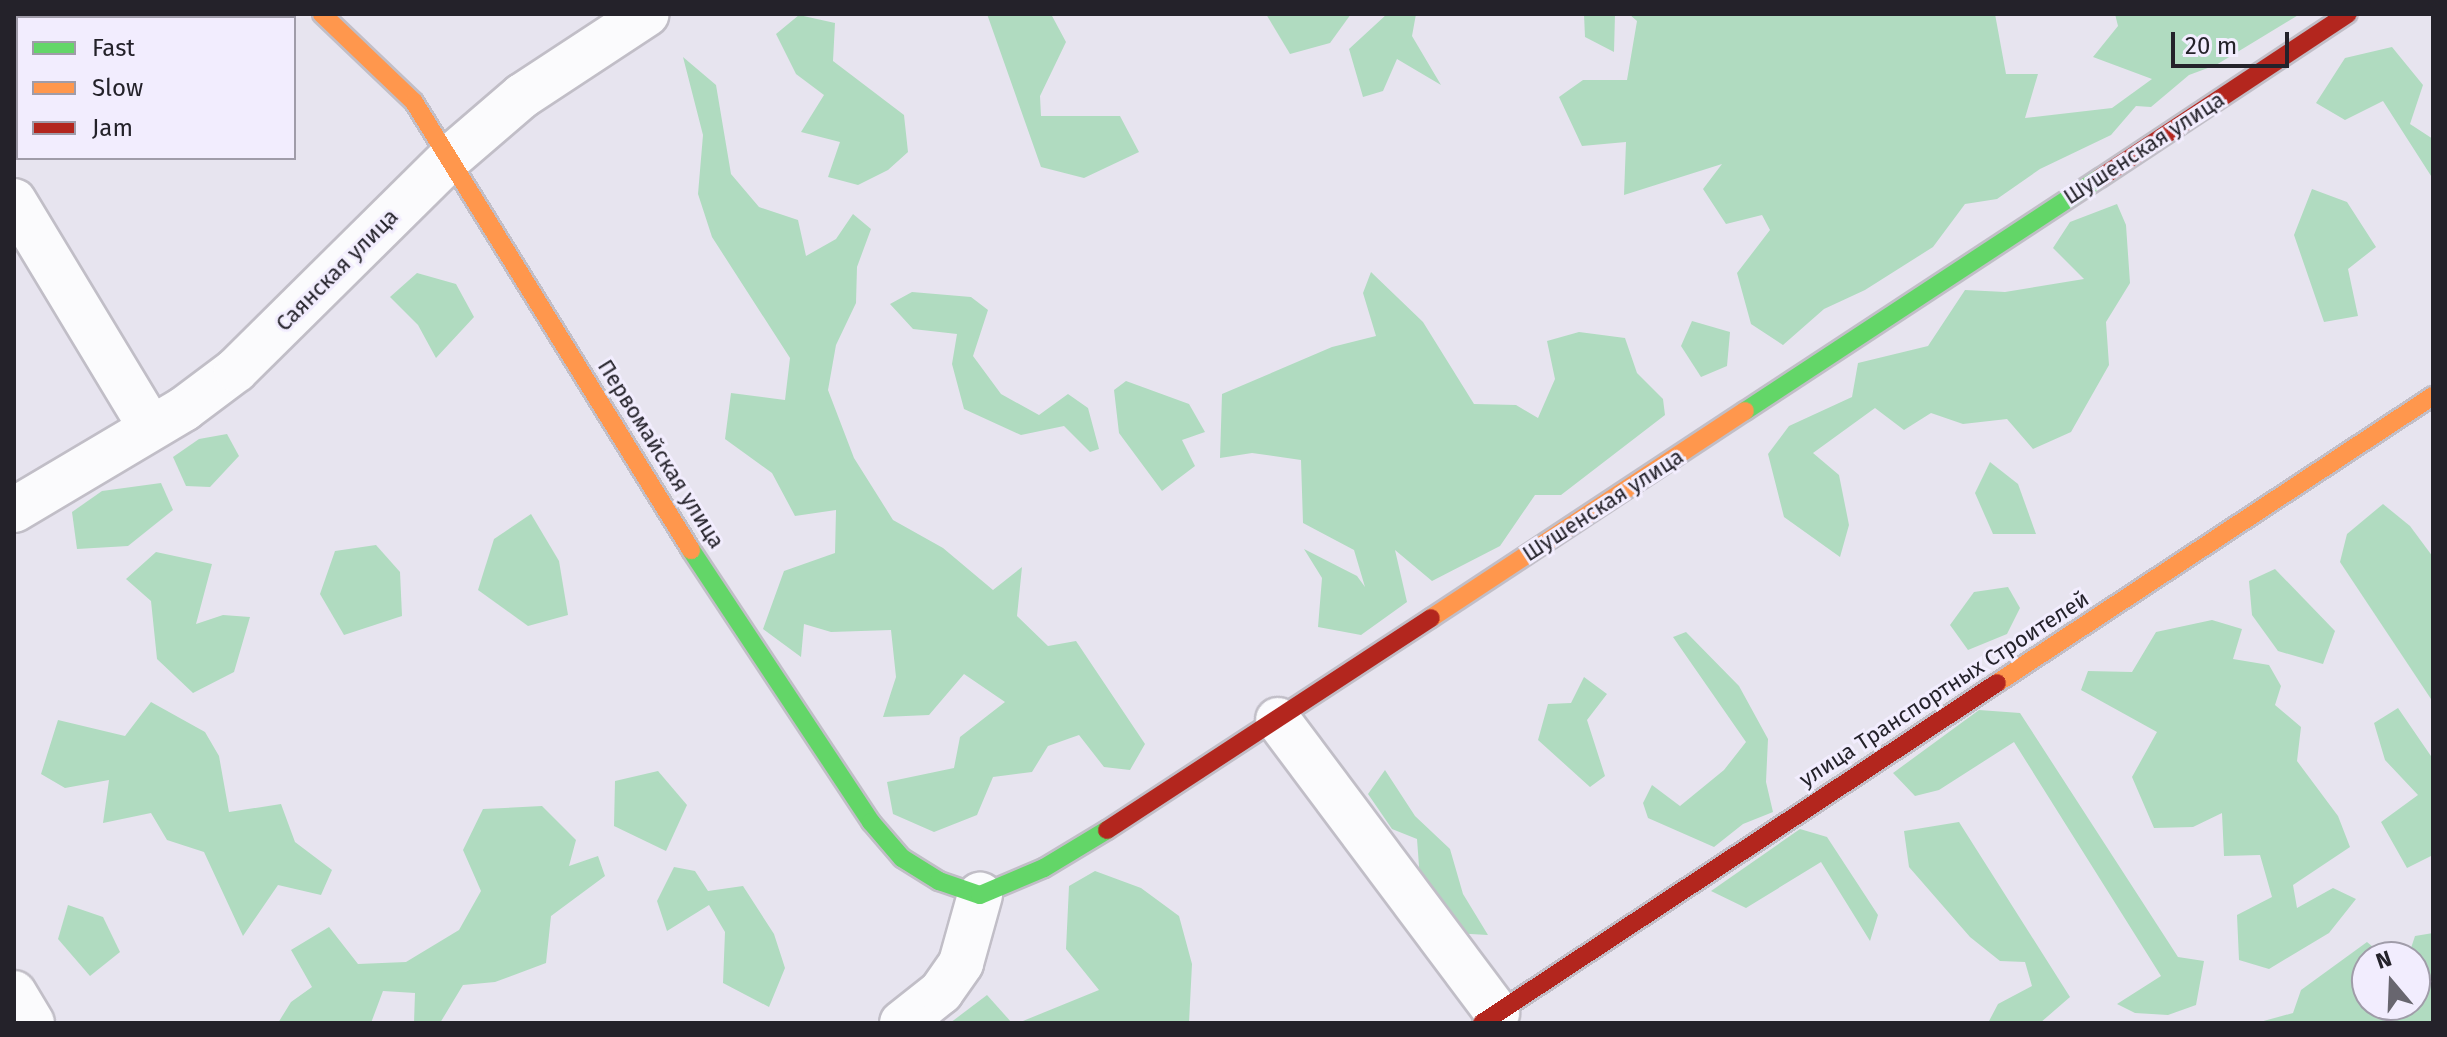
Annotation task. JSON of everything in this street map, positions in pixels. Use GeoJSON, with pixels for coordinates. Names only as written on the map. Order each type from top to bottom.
{"type":"FeatureCollection","features":[{"type":"Feature","properties":{"kind":"street","name":"Первомайская улица"},"geometry":{"type":"LineString","coordinates":[[322,14],[414,102],[451,157],[669,516],[871,822],[902,858],[939,881],[980,895]]}},
{"type":"Feature","properties":{"kind":"street","name":"Саянская улица"},"geometry":{"type":"LineString","coordinates":[[14,510],[151,428],[236,370],[451,157],[522,96],[647,14]]}},
{"type":"Feature","properties":{"kind":"street","name":"Шушенская улица"},"geometry":{"type":"LineString","coordinates":[[980,895],[1044,868],[1278,720],[2348,14]]}},
{"type":"Feature","properties":{"kind":"street"},"geometry":{"type":"LineString","coordinates":[[14,201],[151,428]]}},
{"type":"Feature","properties":{"kind":"street","name":"улица Транспортных Строителей"},"geometry":{"type":"LineString","coordinates":[[1490,1018],[2433,396]]}},
{"type":"Feature","properties":{"kind":"street"},"geometry":{"type":"LineString","coordinates":[[1278,720],[1490,1018]]}},
{"type":"Feature","properties":{"kind":"street"},"geometry":{"type":"LineString","coordinates":[[902,1023],[941,992],[961,963],[980,895]]}},
{"type":"Feature","properties":{"kind":"street"},"geometry":{"type":"LineString","coordinates":[[14,993],[32,1023]]}},
{"type":"Feature","properties":{"kind":"green space"},"geometry":{"type":"Polygon","coordinates":[[[987,14],[1051,14],[1066,42],[1040,96],[1041,116],[1120,116],[1139,152],[1084,178],[1041,167],[987,14]]]}},
{"type":"Feature","properties":{"kind":"green space"},"geometry":{"type":"Polygon","coordinates":[[[1266,14],[1351,14],[1330,43],[1290,54],[1266,14]]]}},
{"type":"Feature","properties":{"kind":"green space"},"geometry":{"type":"Polygon","coordinates":[[[1387,14],[1416,14],[1412,36],[1441,85],[1397,59],[1383,91],[1363,97],[1349,49],[1387,14]]]}},
{"type":"Feature","properties":{"kind":"green space"},"geometry":{"type":"Polygon","coordinates":[[[1584,14],[1615,14],[1614,52],[1585,37],[1584,14]]]}},
{"type":"Feature","properties":{"kind":"green space"},"geometry":{"type":"Polygon","coordinates":[[[1629,14],[1995,14],[2006,74],[2038,74],[2025,118],[2112,108],[2152,79],[2093,57],[2118,26],[2115,14],[2300,14],[2216,65],[2189,75],[2151,107],[2136,106],[2111,135],[2040,169],[1997,199],[1965,204],[1933,247],[1865,290],[1824,309],[1783,345],[1751,324],[1737,273],[1770,230],[1762,215],[1726,224],[1703,189],[1722,164],[1624,195],[1626,142],[1582,146],[1559,97],[1583,80],[1627,80],[1637,21],[1629,14]]]}},
{"type":"Feature","properties":{"kind":"green space"},"geometry":{"type":"Polygon","coordinates":[[[799,15],[835,23],[833,61],[904,115],[908,152],[888,170],[858,185],[828,177],[840,142],[801,132],[824,95],[796,74],[776,34],[799,15]]]}},
{"type":"Feature","properties":{"kind":"green space"},"geometry":{"type":"Polygon","coordinates":[[[2392,47],[2423,85],[2410,124],[2433,139],[2433,179],[2383,101],[2345,120],[2316,103],[2345,58],[2392,47]]]}},
{"type":"Feature","properties":{"kind":"green space"},"geometry":{"type":"Polygon","coordinates":[[[683,57],[716,85],[731,174],[759,207],[798,220],[806,256],[836,239],[853,214],[871,229],[857,267],[856,303],[836,345],[828,390],[854,458],[893,520],[943,548],[993,590],[1022,567],[1017,616],[1048,646],[1076,641],[1145,744],[1130,770],[1104,767],[1079,735],[1048,746],[1032,772],[993,777],[977,815],[934,832],[893,814],[887,782],[954,768],[960,737],[1005,702],[964,674],[929,715],[883,717],[896,677],[891,630],[831,632],[804,624],[801,657],[763,629],[784,571],[835,553],[836,510],[795,516],[772,473],[725,439],[731,393],[785,400],[790,358],[712,237],[698,194],[703,135],[683,57]]]}},
{"type":"Feature","properties":{"kind":"green space"},"geometry":{"type":"Polygon","coordinates":[[[2312,189],[2347,202],[2376,247],[2348,269],[2358,316],[2324,322],[2294,235],[2312,189]]]}},
{"type":"Feature","properties":{"kind":"green space"},"geometry":{"type":"Polygon","coordinates":[[[2117,204],[2126,225],[2130,283],[2106,322],[2109,365],[2071,432],[2033,449],[2007,419],[1963,424],[1931,413],[1904,430],[1875,408],[1813,453],[1839,475],[1849,525],[1840,557],[1784,517],[1768,454],[1789,426],[1852,397],[1858,363],[1928,346],[1965,290],[2005,292],[2084,279],[2053,248],[2070,222],[2117,204]]]}},
{"type":"Feature","properties":{"kind":"green space"},"geometry":{"type":"Polygon","coordinates":[[[1371,272],[1423,322],[1474,404],[1516,405],[1538,418],[1555,379],[1547,341],[1579,332],[1625,338],[1637,373],[1663,399],[1665,415],[1561,495],[1535,495],[1500,546],[1432,581],[1395,550],[1407,602],[1361,635],[1318,627],[1322,578],[1304,549],[1357,576],[1365,587],[1354,550],[1303,523],[1301,460],[1252,453],[1220,458],[1222,394],[1332,347],[1376,336],[1363,293],[1371,272]]]}},
{"type":"Feature","properties":{"kind":"green space"},"geometry":{"type":"Polygon","coordinates":[[[417,273],[456,284],[474,317],[436,358],[418,325],[390,297],[417,273]]]}},
{"type":"Feature","properties":{"kind":"green space"},"geometry":{"type":"Polygon","coordinates":[[[912,292],[971,297],[988,310],[973,356],[1001,394],[1039,415],[1068,394],[1088,408],[1099,449],[1090,452],[1064,426],[1021,435],[964,409],[952,364],[957,334],[913,329],[890,304],[912,292]]]}},
{"type":"Feature","properties":{"kind":"green space"},"geometry":{"type":"Polygon","coordinates":[[[1692,321],[1730,332],[1727,366],[1701,377],[1681,346],[1692,321]]]}},
{"type":"Feature","properties":{"kind":"green space"},"geometry":{"type":"Polygon","coordinates":[[[1126,381],[1189,404],[1205,432],[1182,440],[1195,466],[1162,491],[1119,433],[1114,390],[1126,381]]]}},
{"type":"Feature","properties":{"kind":"green space"},"geometry":{"type":"Polygon","coordinates":[[[227,434],[239,456],[210,487],[186,486],[173,457],[199,439],[227,434]]]}},
{"type":"Feature","properties":{"kind":"green space"},"geometry":{"type":"Polygon","coordinates":[[[1990,462],[2018,484],[2036,534],[1993,534],[1975,493],[1990,462]]]}},
{"type":"Feature","properties":{"kind":"green space"},"geometry":{"type":"Polygon","coordinates":[[[161,483],[173,510],[128,546],[77,549],[72,512],[102,491],[161,483]]]}},
{"type":"Feature","properties":{"kind":"green space"},"geometry":{"type":"Polygon","coordinates":[[[2383,504],[2410,526],[2433,557],[2433,702],[2340,562],[2347,534],[2383,504]]]}},
{"type":"Feature","properties":{"kind":"green space"},"geometry":{"type":"Polygon","coordinates":[[[531,514],[559,561],[568,615],[528,626],[478,590],[494,539],[531,514]]]}},
{"type":"Feature","properties":{"kind":"green space"},"geometry":{"type":"Polygon","coordinates":[[[376,545],[400,572],[402,616],[344,635],[320,594],[335,551],[376,545]]]}},
{"type":"Feature","properties":{"kind":"green space"},"geometry":{"type":"Polygon","coordinates":[[[156,552],[212,564],[196,624],[223,615],[250,617],[234,672],[193,693],[157,659],[151,601],[126,579],[156,552]]]}},
{"type":"Feature","properties":{"kind":"green space"},"geometry":{"type":"Polygon","coordinates":[[[2275,569],[2335,631],[2323,664],[2278,651],[2252,615],[2249,581],[2275,569]]]}},
{"type":"Feature","properties":{"kind":"green space"},"geometry":{"type":"Polygon","coordinates":[[[2008,587],[2020,608],[2007,634],[1968,650],[1950,625],[1974,592],[2008,587]]]}},
{"type":"Feature","properties":{"kind":"green space"},"geometry":{"type":"Polygon","coordinates":[[[2212,620],[2242,629],[2233,659],[2269,665],[2281,686],[2275,705],[2301,727],[2297,761],[2338,816],[2350,847],[2293,885],[2297,908],[2333,888],[2356,899],[2329,933],[2269,969],[2239,960],[2237,915],[2272,897],[2260,855],[2224,856],[2222,813],[2193,827],[2154,828],[2132,777],[2157,732],[2081,690],[2088,671],[2132,672],[2156,632],[2212,620]]]}},
{"type":"Feature","properties":{"kind":"green space"},"geometry":{"type":"Polygon","coordinates":[[[1686,632],[1739,686],[1768,739],[1766,782],[1773,812],[1743,824],[1714,847],[1648,818],[1643,803],[1652,785],[1680,806],[1724,770],[1746,742],[1673,637],[1686,632]]]}},
{"type":"Feature","properties":{"kind":"green space"},"geometry":{"type":"Polygon","coordinates":[[[1584,677],[1607,694],[1587,720],[1605,776],[1590,787],[1538,740],[1548,704],[1571,703],[1584,677]]]}},
{"type":"Feature","properties":{"kind":"green space"},"geometry":{"type":"Polygon","coordinates":[[[151,702],[205,732],[219,756],[229,812],[281,804],[295,842],[332,870],[321,895],[278,885],[243,936],[204,852],[167,840],[151,813],[103,823],[109,780],[65,788],[41,774],[58,720],[125,736],[151,702]]]}},
{"type":"Feature","properties":{"kind":"green space"},"geometry":{"type":"Polygon","coordinates":[[[2398,708],[2433,759],[2433,855],[2407,868],[2381,822],[2418,795],[2385,760],[2374,723],[2398,708]]]}},
{"type":"Feature","properties":{"kind":"green space"},"geometry":{"type":"Polygon","coordinates":[[[1979,710],[2020,713],[2178,957],[2204,961],[2196,1005],[2168,1015],[2135,1013],[2117,1004],[2161,976],[2014,742],[1939,790],[1915,796],[1893,773],[1979,710]]]}},
{"type":"Feature","properties":{"kind":"green space"},"geometry":{"type":"Polygon","coordinates":[[[1385,770],[1415,816],[1450,849],[1463,894],[1488,935],[1453,933],[1420,880],[1417,839],[1392,829],[1368,794],[1385,770]]]}},
{"type":"Feature","properties":{"kind":"green space"},"geometry":{"type":"Polygon","coordinates":[[[658,771],[687,805],[666,851],[614,826],[615,781],[658,771]]]}},
{"type":"Feature","properties":{"kind":"green space"},"geometry":{"type":"Polygon","coordinates":[[[542,806],[576,840],[569,866],[598,856],[605,876],[551,916],[546,963],[495,982],[463,985],[440,1023],[414,1023],[415,993],[383,991],[371,1023],[278,1023],[291,1002],[312,987],[291,950],[329,927],[358,964],[406,962],[459,930],[481,891],[463,850],[483,809],[542,806]]]}},
{"type":"Feature","properties":{"kind":"green space"},"geometry":{"type":"Polygon","coordinates":[[[1959,822],[2070,997],[2040,1023],[1988,1023],[1998,1004],[2032,986],[2025,962],[2000,961],[1970,937],[1909,867],[1904,831],[1959,822]]]}},
{"type":"Feature","properties":{"kind":"green space"},"geometry":{"type":"Polygon","coordinates":[[[1800,829],[1827,837],[1878,915],[1870,941],[1821,862],[1746,908],[1711,891],[1800,829]]]}},
{"type":"Feature","properties":{"kind":"green space"},"geometry":{"type":"Polygon","coordinates":[[[674,867],[695,871],[708,891],[743,886],[774,934],[785,968],[769,1007],[723,983],[725,932],[709,905],[667,931],[657,901],[674,867]]]}},
{"type":"Feature","properties":{"kind":"green space"},"geometry":{"type":"Polygon","coordinates":[[[1095,871],[1141,888],[1179,916],[1192,964],[1189,1023],[1018,1023],[1099,990],[1066,949],[1069,886],[1095,871]]]}},
{"type":"Feature","properties":{"kind":"green space"},"geometry":{"type":"Polygon","coordinates":[[[68,905],[103,917],[120,952],[90,976],[58,939],[68,905]]]}},
{"type":"Feature","properties":{"kind":"green space"},"geometry":{"type":"Polygon","coordinates":[[[2433,933],[2433,1023],[2256,1023],[2293,1013],[2301,990],[2351,954],[2351,1021],[2431,1021],[2431,941],[2413,941],[2415,936],[2433,933]]]}},
{"type":"Feature","properties":{"kind":"green space"},"geometry":{"type":"Polygon","coordinates":[[[987,995],[1012,1023],[950,1023],[987,995]]]}},
{"type":"Feature","properties":{"kind":"traffic: fast"},"geometry":{"type":"LineString","coordinates":[[1745,411],[2100,178]]}},
{"type":"Feature","properties":{"kind":"traffic: fast"},"geometry":{"type":"LineString","coordinates":[[691,550],[871,822],[902,858],[939,881],[980,895],[1044,868],[1107,830]]}},
{"type":"Feature","properties":{"kind":"traffic: slow"},"geometry":{"type":"LineString","coordinates":[[322,14],[414,102],[691,550]]}},
{"type":"Feature","properties":{"kind":"traffic: slow"},"geometry":{"type":"LineString","coordinates":[[1997,683],[2433,396]]}},
{"type":"Feature","properties":{"kind":"traffic: slow"},"geometry":{"type":"LineString","coordinates":[[1431,618],[1745,411]]}},
{"type":"Feature","properties":{"kind":"traffic: jam"},"geometry":{"type":"LineString","coordinates":[[2100,178],[2348,14]]}},
{"type":"Feature","properties":{"kind":"traffic: jam"},"geometry":{"type":"LineString","coordinates":[[1107,830],[1431,618]]}},
{"type":"Feature","properties":{"kind":"traffic: jam"},"geometry":{"type":"LineString","coordinates":[[1482,1023],[1997,683]]}}]}
